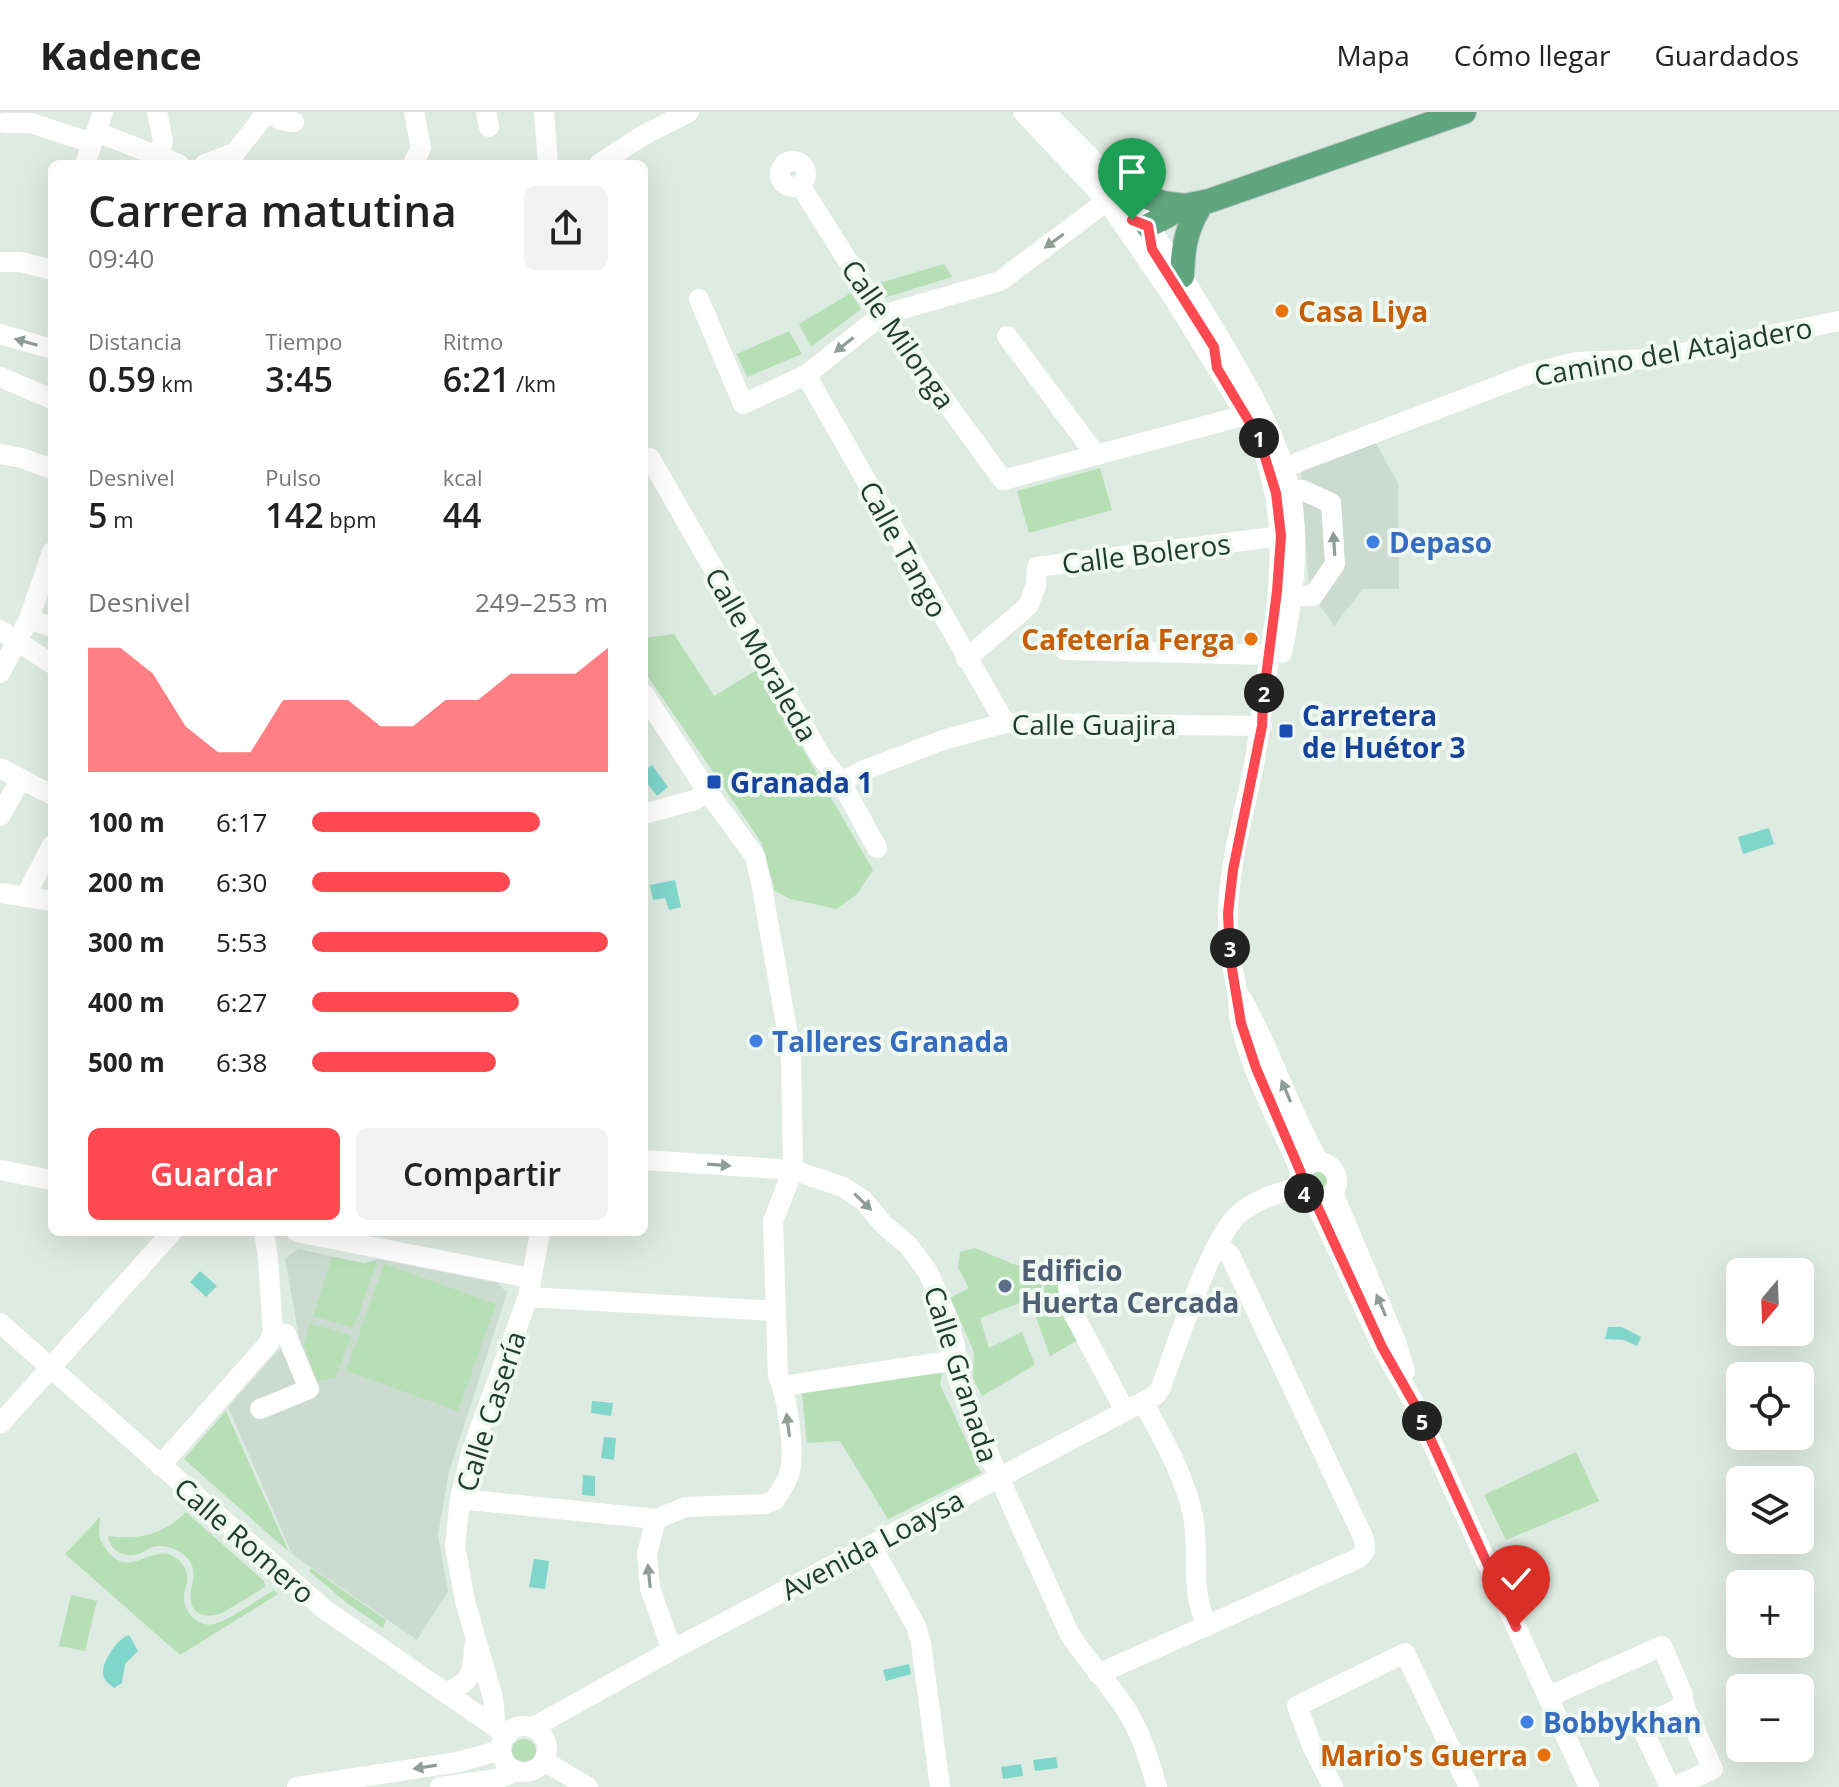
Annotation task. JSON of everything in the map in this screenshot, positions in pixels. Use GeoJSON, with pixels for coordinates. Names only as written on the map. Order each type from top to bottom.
{"type":"FeatureCollection","features":[{"type":"Feature","properties":{"kind":"main road"},"geometry":{"type":"LineString","coordinates":[[1148,226],[1464,112]]}},
{"type":"Feature","properties":{"kind":"main road"},"geometry":{"type":"LineString","coordinates":[[1112,194],[1197,206]]}},
{"type":"Feature","properties":{"kind":"main road"},"geometry":{"type":"LineString","coordinates":[[1182,276],[1183,246],[1197,206]]}},
{"type":"Feature","properties":{"kind":"street"},"geometry":{"type":"LineString","coordinates":[[86,160],[103,112]]}},
{"type":"Feature","properties":{"kind":"street"},"geometry":{"type":"LineString","coordinates":[[157,112],[163,141],[160,155]]}},
{"type":"Feature","properties":{"kind":"street"},"geometry":{"type":"LineString","coordinates":[[220,160],[235,153],[267,112],[280,120],[294,122]]}},
{"type":"Feature","properties":{"kind":"street"},"geometry":{"type":"LineString","coordinates":[[414,112],[421,148],[415,160]]}},
{"type":"Feature","properties":{"kind":"street"},"geometry":{"type":"LineString","coordinates":[[544,112],[548,160]]}},
{"type":"Feature","properties":{"kind":"street"},"geometry":{"type":"LineString","coordinates":[[605,160],[642,136],[689,112]]}},
{"type":"Feature","properties":{"kind":"street"},"geometry":{"type":"LineString","coordinates":[[1034,115],[1148,226],[1239,370],[1266,422],[1290,490],[1295,536],[1294,596],[1271,704],[1262,726]]}},
{"type":"Feature","properties":{"kind":"street"},"geometry":{"type":"LineString","coordinates":[[4,123],[31,123],[171,160]]}},
{"type":"Feature","properties":{"kind":"street","name":"Calle Milonga"},"geometry":{"type":"LineString","coordinates":[[800,185],[882,315],[1003,480],[1096,455]]}},
{"type":"Feature","properties":{"kind":"street"},"geometry":{"type":"LineString","coordinates":[[699,299],[743,404],[806,375],[882,315],[1000,281],[1112,194]]}},
{"type":"Feature","properties":{"kind":"street"},"geometry":{"type":"LineString","coordinates":[[1112,194],[1135,240],[1259,438],[1268,462],[1281,536],[1262,726],[1233,870],[1228,913],[1230,957],[1241,1023],[1256,1068],[1312,1188],[1396,1342],[1415,1405],[1589,1787]]}},
{"type":"Feature","properties":{"kind":"street"},"geometry":{"type":"LineString","coordinates":[[1148,226],[1152,249],[1214,347],[1217,368]]}},
{"type":"Feature","properties":{"kind":"street"},"geometry":{"type":"LineString","coordinates":[[0,262],[21,262],[48,269]]}},
{"type":"Feature","properties":{"kind":"street","name":"Camino del Atajadero"},"geometry":{"type":"LineString","coordinates":[[1283,468],[1532,373],[1577,362],[1652,359],[1839,321]]}},
{"type":"Feature","properties":{"kind":"street"},"geometry":{"type":"LineString","coordinates":[[0,334],[48,348]]}},
{"type":"Feature","properties":{"kind":"street"},"geometry":{"type":"LineString","coordinates":[[1007,336],[1096,455],[1246,415],[1266,422]]}},
{"type":"Feature","properties":{"kind":"street","name":"Calle Tango"},"geometry":{"type":"LineString","coordinates":[[806,375],[1005,723]]}},
{"type":"Feature","properties":{"kind":"street"},"geometry":{"type":"LineString","coordinates":[[0,377],[48,397]]}},
{"type":"Feature","properties":{"kind":"street"},"geometry":{"type":"LineString","coordinates":[[0,454],[48,468]]}},
{"type":"Feature","properties":{"kind":"street","name":"Calle Moraleda"},"geometry":{"type":"LineString","coordinates":[[648,462],[822,758],[841,782],[877,848]]}},
{"type":"Feature","properties":{"kind":"street"},"geometry":{"type":"LineString","coordinates":[[1281,536],[1288,548],[1289,591],[1294,596],[1313,596],[1335,564],[1331,503],[1302,490],[1290,490]]}},
{"type":"Feature","properties":{"kind":"street","name":"Calle Boleros"},"geometry":{"type":"LineString","coordinates":[[966,659],[1028,606],[1036,586],[1037,567],[1281,536]]}},
{"type":"Feature","properties":{"kind":"street"},"geometry":{"type":"LineString","coordinates":[[0,673],[9,635],[29,619],[48,564]]}},
{"type":"Feature","properties":{"kind":"street"},"geometry":{"type":"LineString","coordinates":[[29,619],[48,626]]}},
{"type":"Feature","properties":{"kind":"street"},"geometry":{"type":"LineString","coordinates":[[9,635],[48,662]]}},
{"type":"Feature","properties":{"kind":"street"},"geometry":{"type":"LineString","coordinates":[[1065,650],[1270,655]]}},
{"type":"Feature","properties":{"kind":"street"},"geometry":{"type":"LineString","coordinates":[[460,1499],[656,1519],[686,1507],[765,1504],[775,1500],[790,1472],[790,1431],[783,1386],[778,1376],[773,1221],[793,1170],[791,1053],[762,887],[755,856],[707,791],[648,700]]}},
{"type":"Feature","properties":{"kind":"street","name":"Calle Guajira"},"geometry":{"type":"LineString","coordinates":[[841,782],[943,740],[1005,723],[1262,726]]}},
{"type":"Feature","properties":{"kind":"street"},"geometry":{"type":"LineString","coordinates":[[0,768],[48,793]]}},
{"type":"Feature","properties":{"kind":"street"},"geometry":{"type":"LineString","coordinates":[[0,816],[21,779]]}},
{"type":"Feature","properties":{"kind":"street"},"geometry":{"type":"LineString","coordinates":[[648,813],[695,800],[707,791]]}},
{"type":"Feature","properties":{"kind":"street"},"geometry":{"type":"LineString","coordinates":[[25,897],[48,853]]}},
{"type":"Feature","properties":{"kind":"street"},"geometry":{"type":"LineString","coordinates":[[0,893],[48,900]]}},
{"type":"Feature","properties":{"kind":"street"},"geometry":{"type":"LineString","coordinates":[[1237,990],[1307,1140],[1319,1162],[1330,1165],[1336,1173],[1337,1184],[1312,1188]]}},
{"type":"Feature","properties":{"kind":"street","name":"Calle Granada"},"geometry":{"type":"LineString","coordinates":[[648,1160],[793,1170],[843,1187],[863,1200],[884,1225],[908,1245],[928,1272],[946,1314],[957,1360],[957,1378],[997,1479],[1069,1633],[1120,1701],[1136,1728],[1157,1787]]}},
{"type":"Feature","properties":{"kind":"street","name":"Avenida Loaysa"},"geometry":{"type":"LineString","coordinates":[[532,1728],[672,1650],[997,1479],[1034,1449],[1156,1395],[1218,1246],[1237,1215],[1268,1197],[1312,1188],[1309,1164],[1319,1162]]}},
{"type":"Feature","properties":{"kind":"street"},"geometry":{"type":"LineString","coordinates":[[0,1170],[48,1179]]}},
{"type":"Feature","properties":{"kind":"street"},"geometry":{"type":"LineString","coordinates":[[0,1424],[168,1236]]}},
{"type":"Feature","properties":{"kind":"street"},"geometry":{"type":"LineString","coordinates":[[160,1466],[268,1344],[273,1334],[265,1236]]}},
{"type":"Feature","properties":{"kind":"street"},"geometry":{"type":"LineString","coordinates":[[314,1236],[529,1287],[775,1311]]}},
{"type":"Feature","properties":{"kind":"street","name":"Calle Casería"},"geometry":{"type":"LineString","coordinates":[[501,1737],[474,1639],[455,1546],[460,1499],[471,1453],[529,1287],[539,1236]]}},
{"type":"Feature","properties":{"kind":"street"},"geometry":{"type":"LineString","coordinates":[[1098,1674],[1359,1558],[1365,1550],[1364,1539],[1230,1255],[1218,1246]]}},
{"type":"Feature","properties":{"kind":"street"},"geometry":{"type":"LineString","coordinates":[[1066,1274],[1072,1311],[1134,1406],[1173,1457],[1185,1487],[1196,1533],[1199,1611],[1208,1626]]}},
{"type":"Feature","properties":{"kind":"street","name":"Calle Romero"},"geometry":{"type":"LineString","coordinates":[[0,1323],[324,1609],[446,1693],[501,1737]]}},
{"type":"Feature","properties":{"kind":"street"},"geometry":{"type":"LineString","coordinates":[[260,1409],[309,1389],[286,1334],[273,1334]]}},
{"type":"Feature","properties":{"kind":"street"},"geometry":{"type":"LineString","coordinates":[[783,1386],[957,1360]]}},
{"type":"Feature","properties":{"kind":"street"},"geometry":{"type":"LineString","coordinates":[[656,1519],[647,1554],[650,1588],[672,1650]]}},
{"type":"Feature","properties":{"kind":"street"},"geometry":{"type":"LineString","coordinates":[[871,1545],[916,1626],[921,1643],[940,1787]]}},
{"type":"Feature","properties":{"kind":"street","name":"Calle Casería"},"geometry":{"type":"LineString","coordinates":[[446,1693],[461,1686],[470,1676],[474,1639]]}},
{"type":"Feature","properties":{"kind":"street"},"geometry":{"type":"LineString","coordinates":[[1548,1697],[1662,1646],[1683,1695],[1684,1706],[1713,1769],[1672,1787],[1641,1726],[1684,1706]]}},
{"type":"Feature","properties":{"kind":"street"},"geometry":{"type":"LineString","coordinates":[[1333,1787],[1313,1748],[1297,1706],[1405,1653],[1469,1787]]}},
{"type":"Feature","properties":{"kind":"street"},"geometry":{"type":"LineString","coordinates":[[297,1787],[458,1762],[514,1729],[532,1728],[541,1733],[546,1742],[544,1761],[528,1772],[517,1771],[497,1779],[440,1787]]}},
{"type":"Feature","properties":{"kind":"street"},"geometry":{"type":"LineString","coordinates":[[501,1737],[504,1759],[517,1771]]}},
{"type":"Feature","properties":{"kind":"street"},"geometry":{"type":"LineString","coordinates":[[544,1761],[588,1787]]}},
{"type":"Feature","properties":{"kind":"shaded area"},"geometry":{"type":"Polygon","coordinates":[[[1375,442],[1398,483],[1399,589],[1363,589],[1334,626],[1309,589],[1301,471],[1375,442]]]}},
{"type":"Feature","properties":{"kind":"shaded area"},"geometry":{"type":"Polygon","coordinates":[[[298,1249],[364,1263],[378,1259],[498,1283],[507,1293],[449,1472],[438,1535],[448,1591],[417,1640],[292,1554],[228,1407],[285,1343],[299,1337],[285,1259],[298,1249]]]}},
{"type":"Feature","properties":{"kind":"green space"},"geometry":{"type":"Polygon","coordinates":[[[944,264],[952,277],[884,298],[876,284],[944,264]]]}},
{"type":"Feature","properties":{"kind":"green space"},"geometry":{"type":"Polygon","coordinates":[[[851,293],[861,309],[811,347],[799,324],[851,293]]]}},
{"type":"Feature","properties":{"kind":"green space"},"geometry":{"type":"Polygon","coordinates":[[[789,331],[802,354],[747,377],[737,354],[789,331]]]}},
{"type":"Feature","properties":{"kind":"green space"},"geometry":{"type":"Polygon","coordinates":[[[1100,468],[1112,510],[1029,533],[1017,491],[1100,468]]]}},
{"type":"Feature","properties":{"kind":"green space"},"geometry":{"type":"Polygon","coordinates":[[[674,634],[714,696],[757,670],[873,870],[857,894],[837,909],[790,899],[775,891],[761,842],[648,677],[648,637],[674,634]]]}},
{"type":"Feature","properties":{"kind":"green space"},"geometry":{"type":"Polygon","coordinates":[[[1319,1170],[1326,1173],[1329,1180],[1326,1187],[1319,1190],[1312,1187],[1309,1180],[1312,1173],[1319,1170]]]}},
{"type":"Feature","properties":{"kind":"green space"},"geometry":{"type":"Polygon","coordinates":[[[975,1248],[1013,1264],[1044,1271],[1040,1295],[980,1318],[989,1348],[1022,1332],[1035,1365],[982,1396],[973,1378],[974,1352],[950,1298],[969,1288],[958,1268],[960,1252],[975,1248]]]}},
{"type":"Feature","properties":{"kind":"green space"},"geometry":{"type":"Polygon","coordinates":[[[332,1257],[365,1264],[377,1260],[354,1328],[313,1316],[332,1257]]]}},
{"type":"Feature","properties":{"kind":"green space"},"geometry":{"type":"Polygon","coordinates":[[[384,1264],[496,1304],[458,1411],[346,1371],[384,1264]]]}},
{"type":"Feature","properties":{"kind":"green space"},"geometry":{"type":"Polygon","coordinates":[[[1049,1275],[1060,1278],[1078,1340],[1050,1356],[1030,1301],[1041,1298],[1049,1275]]]}},
{"type":"Feature","properties":{"kind":"green space"},"geometry":{"type":"Polygon","coordinates":[[[310,1323],[351,1336],[336,1377],[317,1382],[304,1345],[310,1323]]]}},
{"type":"Feature","properties":{"kind":"green space"},"geometry":{"type":"Polygon","coordinates":[[[944,1364],[940,1384],[981,1473],[888,1519],[840,1441],[807,1443],[801,1384],[944,1364]]]}},
{"type":"Feature","properties":{"kind":"green space"},"geometry":{"type":"Polygon","coordinates":[[[226,1411],[289,1552],[184,1459],[226,1411]]]}},
{"type":"Feature","properties":{"kind":"green space"},"geometry":{"type":"Polygon","coordinates":[[[1576,1452],[1599,1501],[1506,1540],[1484,1495],[1576,1452]]]}},
{"type":"Feature","properties":{"kind":"green space"},"geometry":{"type":"Polygon","coordinates":[[[186,1512],[264,1581],[265,1587],[222,1613],[203,1615],[192,1606],[194,1572],[183,1554],[160,1546],[135,1555],[124,1554],[115,1550],[109,1542],[108,1536],[141,1536],[160,1531],[186,1512]]]}},
{"type":"Feature","properties":{"kind":"green space"},"geometry":{"type":"Polygon","coordinates":[[[100,1517],[99,1537],[108,1552],[118,1560],[136,1561],[164,1554],[180,1562],[187,1575],[185,1606],[202,1623],[221,1622],[274,1590],[278,1594],[180,1655],[65,1554],[100,1517]]]}},
{"type":"Feature","properties":{"kind":"green space"},"geometry":{"type":"Polygon","coordinates":[[[311,1568],[386,1620],[383,1628],[347,1603],[309,1571],[311,1568]]]}},
{"type":"Feature","properties":{"kind":"green space"},"geometry":{"type":"Polygon","coordinates":[[[71,1595],[97,1601],[85,1651],[59,1646],[71,1595]]]}},
{"type":"Feature","properties":{"kind":"green space"},"geometry":{"type":"Polygon","coordinates":[[[524,1739],[535,1746],[536,1751],[529,1762],[524,1763],[513,1756],[512,1751],[519,1740],[524,1739]]]}},
{"type":"Feature","properties":{"kind":"water"},"geometry":{"type":"Polygon","coordinates":[[[652,765],[668,787],[657,796],[648,784],[648,768],[652,765]]]}},
{"type":"Feature","properties":{"kind":"water"},"geometry":{"type":"Polygon","coordinates":[[[1769,828],[1774,844],[1743,854],[1738,837],[1769,828]]]}},
{"type":"Feature","properties":{"kind":"water"},"geometry":{"type":"Polygon","coordinates":[[[675,880],[681,907],[669,910],[665,898],[653,900],[650,885],[675,880]]]}},
{"type":"Feature","properties":{"kind":"water"},"geometry":{"type":"Polygon","coordinates":[[[200,1271],[217,1286],[206,1297],[190,1282],[200,1271]]]}},
{"type":"Feature","properties":{"kind":"water"},"geometry":{"type":"Polygon","coordinates":[[[1608,1327],[1622,1327],[1641,1337],[1637,1346],[1624,1340],[1605,1339],[1608,1327]]]}},
{"type":"Feature","properties":{"kind":"water"},"geometry":{"type":"Polygon","coordinates":[[[592,1401],[613,1403],[611,1416],[591,1413],[592,1401]]]}},
{"type":"Feature","properties":{"kind":"water"},"geometry":{"type":"Polygon","coordinates":[[[604,1437],[616,1438],[614,1460],[601,1458],[604,1437]]]}},
{"type":"Feature","properties":{"kind":"water"},"geometry":{"type":"Polygon","coordinates":[[[583,1475],[595,1476],[595,1496],[582,1495],[583,1475]]]}},
{"type":"Feature","properties":{"kind":"water"},"geometry":{"type":"Polygon","coordinates":[[[534,1559],[549,1561],[545,1589],[529,1587],[534,1559]]]}},
{"type":"Feature","properties":{"kind":"water"},"geometry":{"type":"Polygon","coordinates":[[[129,1635],[138,1651],[125,1664],[122,1683],[114,1688],[104,1678],[104,1667],[114,1647],[129,1635]]]}},
{"type":"Feature","properties":{"kind":"water"},"geometry":{"type":"Polygon","coordinates":[[[909,1664],[911,1674],[886,1681],[883,1670],[909,1664]]]}},
{"type":"Feature","properties":{"kind":"water"},"geometry":{"type":"Polygon","coordinates":[[[1056,1757],[1058,1768],[1035,1771],[1033,1760],[1056,1757]]]}},
{"type":"Feature","properties":{"kind":"water"},"geometry":{"type":"Polygon","coordinates":[[[1021,1764],[1023,1776],[1003,1779],[1001,1767],[1021,1764]]]}},
{"type":"Feature","properties":{"kind":"place","name":"Casa Liya"},"geometry":{"type":"Point","coordinates":[1282,311]}},
{"type":"Feature","properties":{"kind":"place","name":"Depaso"},"geometry":{"type":"Point","coordinates":[1373,542]}},
{"type":"Feature","properties":{"kind":"place","name":"Cafetería Ferga"},"geometry":{"type":"Point","coordinates":[1251,639]}},
{"type":"Feature","properties":{"kind":"place","name":"Carretera de Huétor 3"},"geometry":{"type":"Point","coordinates":[1286,731]}},
{"type":"Feature","properties":{"kind":"place","name":"Granada 1"},"geometry":{"type":"Point","coordinates":[714,782]}},
{"type":"Feature","properties":{"kind":"place","name":"Talleres Granada"},"geometry":{"type":"Point","coordinates":[756,1041]}},
{"type":"Feature","properties":{"kind":"place","name":"Edificio Huerta Cercada"},"geometry":{"type":"Point","coordinates":[1005,1286]}},
{"type":"Feature","properties":{"kind":"place","name":"Bobbykhan"},"geometry":{"type":"Point","coordinates":[1527,1722]}},
{"type":"Feature","properties":{"kind":"place","name":"Mario's Guerra"},"geometry":{"type":"Point","coordinates":[1544,1755]}},
{"type":"Feature","properties":{"kind":"route"},"geometry":{"type":"LineString","coordinates":[[1132,220],[1148,226],[1152,249],[1214,347],[1217,368],[1259,438],[1276,493],[1281,536],[1262,726],[1233,870],[1228,913],[1230,957],[1241,1023],[1256,1068],[1301,1173],[1300,1186],[1305,1194],[1314,1199],[1382,1347],[1415,1405],[1516,1627]]}}]}
